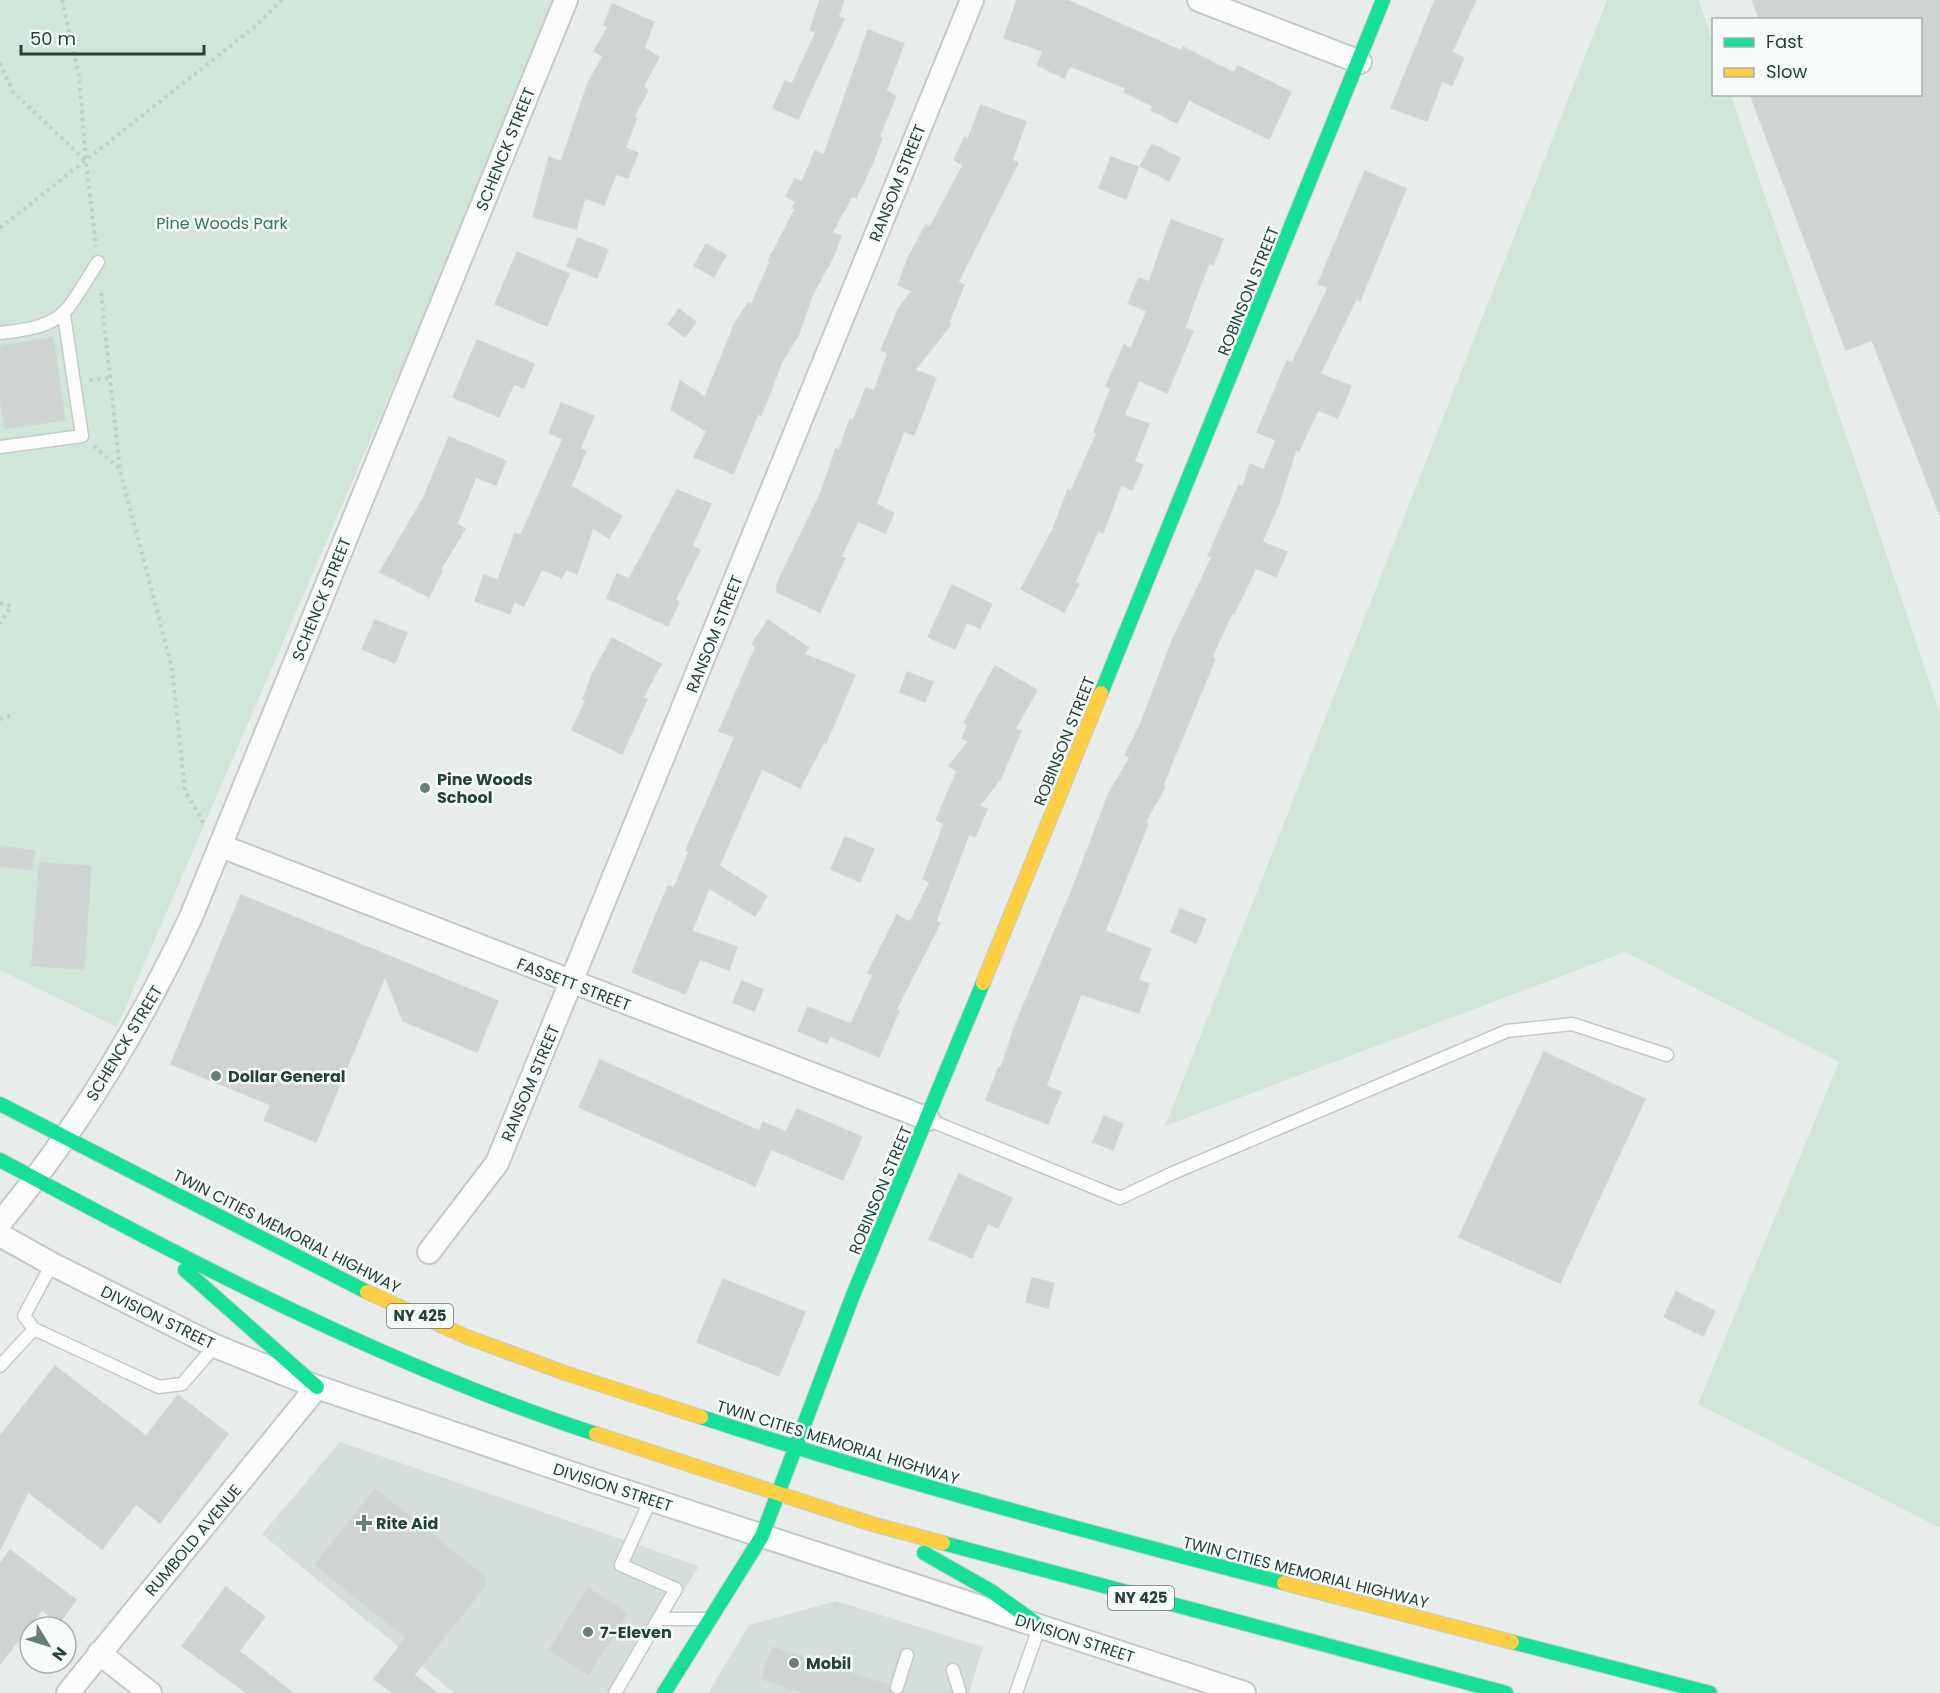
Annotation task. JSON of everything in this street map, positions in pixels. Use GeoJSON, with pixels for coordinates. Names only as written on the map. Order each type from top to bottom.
{"type":"FeatureCollection","features":[{"type":"Feature","properties":{"kind":"main road","name":"ROBINSON STREET"},"geometry":{"type":"LineString","coordinates":[[664,1693],[762,1536],[853,1295],[928,1119],[1360,62],[1383,0]]}},
{"type":"Feature","properties":{"kind":"main road","name":"TWIN CITIES MEMORIAL HIGHWAY"},"geometry":{"type":"LineString","coordinates":[[0,1104],[367,1292],[467,1337],[564,1373],[795,1448],[1048,1522],[1710,1693]]}},
{"type":"Feature","properties":{"kind":"main road","name":"NY 425"},"geometry":{"type":"LineString","coordinates":[[0,1160],[152,1241],[335,1332],[520,1409],[872,1524],[1102,1588],[1506,1693]]}},
{"type":"Feature","properties":{"kind":"main road"},"geometry":{"type":"LineString","coordinates":[[152,1241],[317,1387]]}},
{"type":"Feature","properties":{"kind":"main road"},"geometry":{"type":"LineString","coordinates":[[872,1524],[991,1591],[1040,1626]]}},
{"type":"Feature","properties":{"kind":"main road"},"geometry":{"type":"LineString","coordinates":[[1448,1691],[1478,1685]]}},
{"type":"Feature","properties":{"kind":"street","name":"SCHENCK STREET"},"geometry":{"type":"LineString","coordinates":[[0,1223],[37,1179],[65,1137],[117,1058],[162,979],[221,846],[566,0]]}},
{"type":"Feature","properties":{"kind":"street","name":"RANSOM STREET"},"geometry":{"type":"LineString","coordinates":[[429,1252],[496,1163],[572,983],[972,0]]}},
{"type":"Feature","properties":{"kind":"street"},"geometry":{"type":"LineString","coordinates":[[1199,0],[1360,62]]}},
{"type":"Feature","properties":{"kind":"street","name":"FASSETT STREET"},"geometry":{"type":"LineString","coordinates":[[221,846],[928,1119]]}},
{"type":"Feature","properties":{"kind":"street","name":"DIVISION STREET"},"geometry":{"type":"LineString","coordinates":[[0,1235],[52,1264],[215,1346],[317,1387],[762,1536],[1244,1693]]}},
{"type":"Feature","properties":{"kind":"street","name":"RUMBOLD AVENUE"},"geometry":{"type":"LineString","coordinates":[[68,1693],[317,1387]]}},
{"type":"Feature","properties":{"kind":"street"},"geometry":{"type":"LineString","coordinates":[[99,1653],[150,1693]]}},
{"type":"Feature","properties":{"kind":"lane"},"geometry":{"type":"LineString","coordinates":[[0,333],[36,329],[64,315],[98,262]]}},
{"type":"Feature","properties":{"kind":"lane"},"geometry":{"type":"LineString","coordinates":[[0,447],[82,436],[64,315]]}},
{"type":"Feature","properties":{"kind":"lane"},"geometry":{"type":"LineString","coordinates":[[928,1119],[1120,1198],[1173,1173],[1507,1031],[1572,1024],[1666,1055]]}},
{"type":"Feature","properties":{"kind":"lane"},"geometry":{"type":"LineString","coordinates":[[52,1264],[24,1316],[34,1329],[159,1387],[182,1384],[215,1346]]}},
{"type":"Feature","properties":{"kind":"lane"},"geometry":{"type":"LineString","coordinates":[[0,1366],[34,1329]]}},
{"type":"Feature","properties":{"kind":"lane"},"geometry":{"type":"LineString","coordinates":[[615,1693],[676,1589],[621,1565],[651,1499]]}},
{"type":"Feature","properties":{"kind":"lane"},"geometry":{"type":"LineString","coordinates":[[659,1619],[711,1619]]}},
{"type":"Feature","properties":{"kind":"lane"},"geometry":{"type":"LineString","coordinates":[[1016,1693],[1040,1626]]}},
{"type":"Feature","properties":{"kind":"lane"},"geometry":{"type":"LineString","coordinates":[[897,1687],[907,1655]]}},
{"type":"Feature","properties":{"kind":"lane"},"geometry":{"type":"LineString","coordinates":[[953,1670],[960,1693]]}},
{"type":"Feature","properties":{"kind":"path"},"geometry":{"type":"LineString","coordinates":[[62,0],[79,76],[86,161],[120,470],[172,668],[185,791],[199,817],[221,846]]}},
{"type":"Feature","properties":{"kind":"path"},"geometry":{"type":"LineString","coordinates":[[0,228],[253,28],[282,0]]}},
{"type":"Feature","properties":{"kind":"path"},"geometry":{"type":"LineString","coordinates":[[0,63],[13,92],[86,161]]}},
{"type":"Feature","properties":{"kind":"path"},"geometry":{"type":"LineString","coordinates":[[82,436],[120,470]]}},
{"type":"Feature","properties":{"kind":"path"},"geometry":{"type":"LineString","coordinates":[[0,603],[11,606],[0,624]]}},
{"type":"Feature","properties":{"kind":"path"},"geometry":{"type":"LineString","coordinates":[[0,719],[15,714]]}},
{"type":"Feature","properties":{"kind":"shaded area"},"geometry":{"type":"Polygon","coordinates":[[[340,1442],[699,1566],[620,1693],[454,1693],[262,1534],[340,1442]]]}},
{"type":"Feature","properties":{"kind":"shaded area"},"geometry":{"type":"Polygon","coordinates":[[[836,1601],[983,1647],[969,1693],[708,1693],[749,1625],[836,1601]]]}},
{"type":"Feature","properties":{"kind":"green space","name":"Pine Woods Park"},"geometry":{"type":"Polygon","coordinates":[[[0,0],[560,0],[117,1027],[0,970],[0,0]]]}},
{"type":"Feature","properties":{"kind":"green space"},"geometry":{"type":"Polygon","coordinates":[[[1607,0],[1699,0],[1712,39],[1712,96],[1731,96],[1940,713],[1940,1528],[1698,1404],[1839,1062],[1625,952],[1165,1126],[1607,0]]]}},
{"type":"Feature","properties":{"kind":"building"},"geometry":{"type":"Polygon","coordinates":[[[820,0],[844,0],[838,17],[844,19],[798,119],[773,108],[785,81],[792,84],[816,32],[810,30],[820,0]]]}},
{"type":"Feature","properties":{"kind":"building"},"geometry":{"type":"Polygon","coordinates":[[[1017,0],[1067,0],[1181,51],[1183,47],[1234,73],[1238,66],[1291,92],[1269,139],[1189,100],[1177,123],[1151,110],[1153,106],[1124,92],[1126,88],[1070,66],[1064,78],[1037,65],[1043,51],[1004,38],[1017,0]]]}},
{"type":"Feature","properties":{"kind":"building"},"geometry":{"type":"Polygon","coordinates":[[[1435,0],[1476,0],[1452,52],[1464,58],[1452,85],[1442,81],[1427,121],[1391,108],[1435,0]]]}},
{"type":"Feature","properties":{"kind":"building"},"geometry":{"type":"Polygon","coordinates":[[[1752,0],[1940,0],[1940,515],[1872,340],[1846,350],[1751,96],[1922,96],[1922,18],[1759,18],[1752,0]]]}},
{"type":"Feature","properties":{"kind":"building"},"geometry":{"type":"Polygon","coordinates":[[[612,4],[654,22],[644,48],[659,57],[643,87],[648,90],[634,117],[637,118],[625,148],[638,153],[628,178],[616,174],[604,205],[585,198],[576,229],[533,217],[549,157],[561,162],[588,83],[603,56],[594,51],[608,27],[604,25],[612,4]]]}},
{"type":"Feature","properties":{"kind":"building"},"geometry":{"type":"Polygon","coordinates":[[[868,30],[904,44],[886,91],[896,96],[879,137],[882,138],[873,162],[856,198],[852,196],[832,233],[841,236],[833,257],[812,296],[798,336],[781,363],[761,415],[758,414],[733,474],[694,457],[707,431],[671,410],[680,381],[705,397],[735,323],[748,303],[751,305],[770,262],[768,261],[795,209],[792,208],[795,202],[786,196],[795,179],[802,182],[815,151],[824,155],[868,30]]]}},
{"type":"Feature","properties":{"kind":"building"},"geometry":{"type":"Polygon","coordinates":[[[981,105],[1026,122],[1012,160],[1018,163],[958,282],[964,285],[949,322],[951,324],[915,370],[936,378],[914,435],[904,431],[876,504],[894,513],[885,533],[858,521],[841,557],[845,558],[820,612],[777,592],[777,584],[821,492],[836,449],[839,450],[850,419],[853,421],[866,388],[874,391],[888,353],[881,350],[899,308],[912,291],[898,285],[908,258],[926,225],[930,227],[963,165],[954,160],[965,137],[968,139],[981,105]]]}},
{"type":"Feature","properties":{"kind":"building"},"geometry":{"type":"Polygon","coordinates":[[[1152,144],[1180,158],[1169,181],[1140,166],[1152,144]]]}},
{"type":"Feature","properties":{"kind":"building"},"geometry":{"type":"Polygon","coordinates":[[[1111,157],[1138,167],[1126,199],[1099,188],[1111,157]]]}},
{"type":"Feature","properties":{"kind":"building"},"geometry":{"type":"Polygon","coordinates":[[[1365,171],[1406,189],[1360,301],[1356,299],[1320,374],[1351,386],[1338,418],[1318,410],[1299,451],[1296,449],[1279,503],[1262,542],[1287,552],[1276,577],[1256,568],[1234,614],[1232,613],[1212,657],[1215,659],[1163,785],[1165,787],[1145,823],[1148,824],[1105,931],[1151,949],[1138,980],[1149,984],[1139,1013],[1081,994],[1046,1086],[1061,1092],[1048,1124],[986,1100],[999,1067],[1001,1068],[1016,1023],[1072,890],[1109,793],[1130,757],[1125,755],[1141,723],[1172,641],[1212,557],[1208,556],[1239,485],[1243,487],[1250,464],[1264,470],[1276,440],[1257,432],[1287,361],[1292,363],[1328,288],[1318,284],[1365,171]]]}},
{"type":"Feature","properties":{"kind":"building"},"geometry":{"type":"Polygon","coordinates":[[[1171,220],[1223,239],[1213,265],[1209,263],[1194,302],[1185,328],[1193,331],[1167,393],[1139,380],[1124,415],[1149,424],[1134,462],[1143,465],[1132,490],[1121,485],[1103,533],[1098,531],[1075,582],[1079,584],[1064,612],[1021,589],[1053,529],[1068,490],[1071,491],[1097,433],[1094,432],[1111,388],[1106,386],[1124,345],[1131,348],[1147,311],[1128,303],[1139,278],[1149,282],[1171,220]]]}},
{"type":"Feature","properties":{"kind":"building"},"geometry":{"type":"Polygon","coordinates":[[[578,238],[608,250],[597,278],[567,266],[578,238]]]}},
{"type":"Feature","properties":{"kind":"building"},"geometry":{"type":"Polygon","coordinates":[[[706,244],[726,255],[714,277],[694,266],[706,244]]]}},
{"type":"Feature","properties":{"kind":"building"},"geometry":{"type":"Polygon","coordinates":[[[517,252],[569,274],[547,326],[495,304],[517,252]]]}},
{"type":"Feature","properties":{"kind":"building"},"geometry":{"type":"Polygon","coordinates":[[[679,309],[696,322],[685,337],[668,324],[679,309]]]}},
{"type":"Feature","properties":{"kind":"building"},"geometry":{"type":"Polygon","coordinates":[[[53,337],[65,420],[5,429],[0,398],[0,346],[53,337]]]}},
{"type":"Feature","properties":{"kind":"building"},"geometry":{"type":"Polygon","coordinates":[[[477,340],[534,364],[524,388],[514,384],[499,417],[453,397],[477,340]]]}},
{"type":"Feature","properties":{"kind":"building"},"geometry":{"type":"Polygon","coordinates":[[[561,403],[594,416],[580,449],[586,451],[571,486],[622,516],[609,538],[593,528],[577,574],[566,569],[562,578],[542,569],[524,606],[514,602],[510,614],[475,601],[484,575],[498,580],[515,533],[521,535],[563,439],[549,433],[561,403]]]}},
{"type":"Feature","properties":{"kind":"building"},"geometry":{"type":"Polygon","coordinates":[[[449,437],[506,461],[496,485],[476,477],[457,524],[465,529],[440,570],[442,571],[429,597],[380,572],[423,499],[449,437]]]}},
{"type":"Feature","properties":{"kind":"building"},"geometry":{"type":"Polygon","coordinates":[[[677,490],[711,504],[692,546],[700,550],[675,600],[679,602],[668,626],[607,598],[617,574],[629,579],[677,490]]]}},
{"type":"Feature","properties":{"kind":"building"},"geometry":{"type":"Polygon","coordinates":[[[952,585],[992,604],[980,628],[967,622],[955,649],[928,637],[952,585]]]}},
{"type":"Feature","properties":{"kind":"building"},"geometry":{"type":"Polygon","coordinates":[[[375,620],[407,633],[395,663],[362,649],[375,620]]]}},
{"type":"Feature","properties":{"kind":"building"},"geometry":{"type":"Polygon","coordinates":[[[768,620],[809,648],[804,654],[855,675],[826,743],[824,742],[800,788],[762,769],[719,866],[767,896],[755,916],[709,888],[692,931],[737,947],[729,970],[700,959],[685,994],[632,972],[668,886],[674,888],[689,852],[686,850],[735,737],[719,731],[756,646],[752,644],[768,620]]]}},
{"type":"Feature","properties":{"kind":"building"},"geometry":{"type":"Polygon","coordinates":[[[612,638],[661,664],[643,698],[647,699],[622,754],[572,730],[586,700],[583,699],[592,675],[612,638]]]}},
{"type":"Feature","properties":{"kind":"building"},"geometry":{"type":"Polygon","coordinates":[[[995,666],[1037,690],[1015,729],[1021,731],[1001,778],[979,806],[987,809],[975,837],[969,834],[936,921],[940,923],[896,1010],[899,1011],[879,1057],[830,1036],[827,1043],[798,1031],[808,1007],[851,1024],[873,975],[868,973],[897,915],[910,922],[930,882],[923,879],[944,824],[936,820],[957,771],[949,766],[969,741],[962,738],[968,725],[964,723],[995,666]]]}},
{"type":"Feature","properties":{"kind":"building"},"geometry":{"type":"Polygon","coordinates":[[[907,672],[933,682],[925,702],[900,692],[907,672]]]}},
{"type":"Feature","properties":{"kind":"building"},"geometry":{"type":"Polygon","coordinates":[[[845,837],[874,849],[860,882],[831,869],[845,837]]]}},
{"type":"Feature","properties":{"kind":"building"},"geometry":{"type":"Polygon","coordinates":[[[0,846],[35,851],[32,870],[0,866],[0,846]]]}},
{"type":"Feature","properties":{"kind":"building"},"geometry":{"type":"Polygon","coordinates":[[[39,863],[91,866],[84,969],[32,966],[39,863]]]}},
{"type":"Feature","properties":{"kind":"building"},"geometry":{"type":"Polygon","coordinates":[[[241,895],[498,1001],[477,1052],[403,1021],[385,976],[316,1142],[264,1120],[271,1105],[171,1064],[241,895]]]}},
{"type":"Feature","properties":{"kind":"building"},"geometry":{"type":"Polygon","coordinates":[[[1180,909],[1206,919],[1196,943],[1171,932],[1180,909]]]}},
{"type":"Feature","properties":{"kind":"building"},"geometry":{"type":"Polygon","coordinates":[[[742,981],[763,990],[754,1011],[733,1002],[742,981]]]}},
{"type":"Feature","properties":{"kind":"building"},"geometry":{"type":"Polygon","coordinates":[[[1544,1052],[1645,1099],[1560,1283],[1459,1237],[1544,1052]]]}},
{"type":"Feature","properties":{"kind":"building"},"geometry":{"type":"Polygon","coordinates":[[[600,1060],[759,1131],[763,1122],[786,1132],[797,1109],[862,1137],[843,1180],[771,1149],[755,1186],[579,1107],[600,1060]]]}},
{"type":"Feature","properties":{"kind":"building"},"geometry":{"type":"Polygon","coordinates":[[[1104,1116],[1123,1124],[1113,1150],[1093,1142],[1104,1116]]]}},
{"type":"Feature","properties":{"kind":"building"},"geometry":{"type":"Polygon","coordinates":[[[959,1174],[1012,1198],[998,1228],[988,1223],[972,1258],[929,1239],[959,1174]]]}},
{"type":"Feature","properties":{"kind":"building"},"geometry":{"type":"Polygon","coordinates":[[[1032,1278],[1054,1283],[1048,1308],[1026,1302],[1032,1278]]]}},
{"type":"Feature","properties":{"kind":"building"},"geometry":{"type":"Polygon","coordinates":[[[723,1279],[805,1312],[779,1376],[697,1342],[723,1279]]]}},
{"type":"Feature","properties":{"kind":"building"},"geometry":{"type":"Polygon","coordinates":[[[1676,1292],[1715,1311],[1703,1336],[1664,1317],[1676,1292]]]}},
{"type":"Feature","properties":{"kind":"building"},"geometry":{"type":"Polygon","coordinates":[[[55,1366],[146,1436],[178,1395],[228,1434],[160,1523],[136,1504],[102,1549],[28,1492],[0,1550],[0,1436],[55,1366]]]}},
{"type":"Feature","properties":{"kind":"building","name":"Rite Aid"},"geometry":{"type":"Polygon","coordinates":[[[375,1489],[485,1577],[486,1585],[414,1675],[437,1693],[393,1693],[374,1679],[406,1638],[315,1565],[375,1489]]]}},
{"type":"Feature","properties":{"kind":"building"},"geometry":{"type":"Polygon","coordinates":[[[10,1550],[76,1600],[65,1615],[49,1615],[42,1610],[38,1615],[18,1615],[18,1641],[0,1664],[0,1564],[10,1550]]]}},
{"type":"Feature","properties":{"kind":"building"},"geometry":{"type":"Polygon","coordinates":[[[226,1587],[265,1617],[239,1651],[293,1693],[247,1693],[182,1646],[226,1587]]]}},
{"type":"Feature","properties":{"kind":"building","name":"7-Eleven"},"geometry":{"type":"Polygon","coordinates":[[[588,1588],[627,1613],[588,1675],[549,1650],[588,1588]]]}},
{"type":"Feature","properties":{"kind":"building","name":"Mobil"},"geometry":{"type":"Polygon","coordinates":[[[772,1647],[889,1685],[891,1693],[803,1693],[761,1679],[772,1647]]]}},
{"type":"Feature","properties":{"kind":"traffic: fast"},"geometry":{"type":"LineString","coordinates":[[1101,693],[1383,0]]}},
{"type":"Feature","properties":{"kind":"traffic: fast"},"geometry":{"type":"LineString","coordinates":[[664,1693],[762,1536],[853,1295],[983,983]]}},
{"type":"Feature","properties":{"kind":"traffic: fast"},"geometry":{"type":"LineString","coordinates":[[0,1104],[367,1292]]}},
{"type":"Feature","properties":{"kind":"traffic: fast"},"geometry":{"type":"LineString","coordinates":[[0,1160],[218,1274],[366,1345],[518,1407],[596,1434]]}},
{"type":"Feature","properties":{"kind":"traffic: fast"},"geometry":{"type":"LineString","coordinates":[[185,1270],[317,1387]]}},
{"type":"Feature","properties":{"kind":"traffic: fast"},"geometry":{"type":"LineString","coordinates":[[701,1417],[918,1484],[1284,1583]]}},
{"type":"Feature","properties":{"kind":"traffic: fast"},"geometry":{"type":"LineString","coordinates":[[943,1543],[1506,1693]]}},
{"type":"Feature","properties":{"kind":"traffic: fast"},"geometry":{"type":"LineString","coordinates":[[924,1553],[991,1591],[1040,1626]]}},
{"type":"Feature","properties":{"kind":"traffic: fast"},"geometry":{"type":"LineString","coordinates":[[1512,1642],[1710,1693]]}},
{"type":"Feature","properties":{"kind":"traffic: slow"},"geometry":{"type":"LineString","coordinates":[[983,983],[1101,693]]}},
{"type":"Feature","properties":{"kind":"traffic: slow"},"geometry":{"type":"LineString","coordinates":[[367,1292],[467,1337],[565,1373],[701,1417]]}},
{"type":"Feature","properties":{"kind":"traffic: slow"},"geometry":{"type":"LineString","coordinates":[[596,1434],[872,1524],[943,1543]]}},
{"type":"Feature","properties":{"kind":"traffic: slow"},"geometry":{"type":"LineString","coordinates":[[1284,1583],[1512,1642]]}},
{"type":"Feature","properties":{"kind":"place","name":"Pine Woods School"},"geometry":{"type":"Point","coordinates":[425,788]}},
{"type":"Feature","properties":{"kind":"place","name":"Dollar General"},"geometry":{"type":"Point","coordinates":[216,1076]}},
{"type":"Feature","properties":{"kind":"place","name":"Rite Aid"},"geometry":{"type":"Point","coordinates":[364,1523]}},
{"type":"Feature","properties":{"kind":"place","name":"7-Eleven"},"geometry":{"type":"Point","coordinates":[588,1632]}},
{"type":"Feature","properties":{"kind":"place","name":"Mobil"},"geometry":{"type":"Point","coordinates":[794,1663]}}]}
